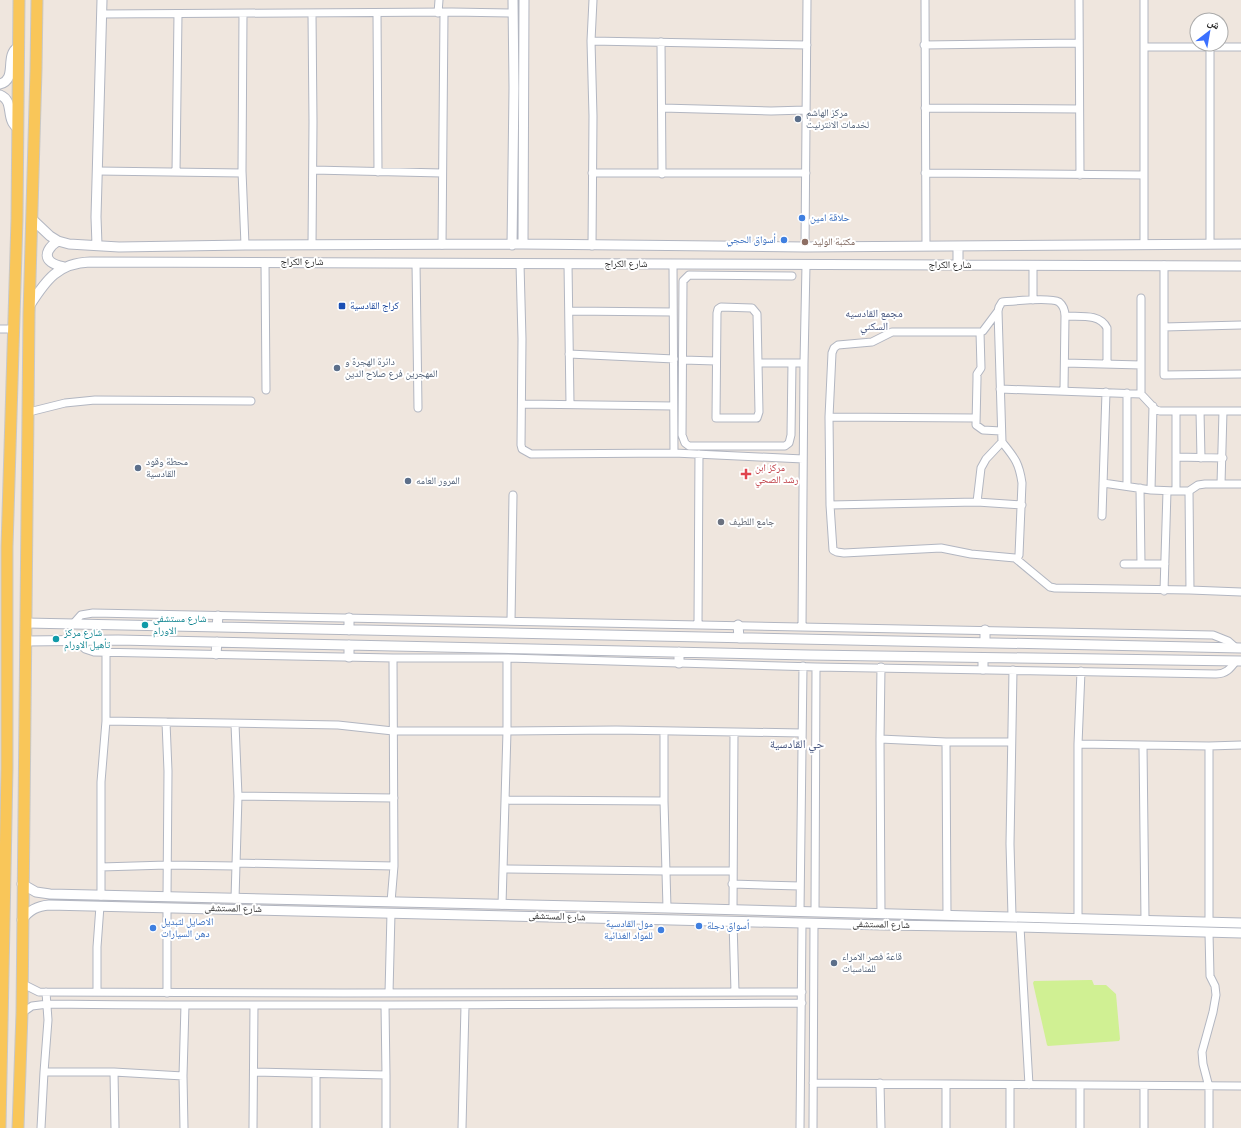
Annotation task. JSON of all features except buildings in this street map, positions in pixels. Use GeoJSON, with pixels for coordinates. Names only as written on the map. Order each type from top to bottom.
{"type":"FeatureCollection","features":[{"type":"Feature","properties":{"kind":"main road"},"geometry":{"type":"LineString","coordinates":[[0,1125],[2,1088],[3,843],[7,768],[7,547],[14,329],[19,0]]}},
{"type":"Feature","properties":{"kind":"main road"},"geometry":{"type":"LineString","coordinates":[[18,1125],[22,1013],[22,884],[28,412],[37,0]]}},
{"type":"Feature","properties":{"kind":"main road"},"geometry":{"type":"LineString","coordinates":[[18,44],[30,47],[36,42]]}},
{"type":"Feature","properties":{"kind":"main road"},"geometry":{"type":"LineString","coordinates":[[19,69],[26,63],[32,64],[36,70]]}},
{"type":"Feature","properties":{"kind":"main road"},"geometry":{"type":"LineString","coordinates":[[2,1088],[5,1097],[12,1099],[15,1098],[20,1087]]}},
{"type":"Feature","properties":{"kind":"main road"},"geometry":{"type":"LineString","coordinates":[[0,1125],[5,1114],[8,1112],[14,1114],[18,1125]]}},
{"type":"Feature","properties":{"kind":"street"},"geometry":{"type":"LineString","coordinates":[[97,245],[96,217],[102,0]]}},
{"type":"Feature","properties":{"kind":"street"},"geometry":{"type":"LineString","coordinates":[[438,0],[441,13],[442,245]]}},
{"type":"Feature","properties":{"kind":"street"},"geometry":{"type":"LineString","coordinates":[[513,0],[519,88],[523,244]]}},
{"type":"Feature","properties":{"kind":"street"},"geometry":{"type":"LineString","coordinates":[[512,245],[524,0]]}},
{"type":"Feature","properties":{"kind":"street"},"geometry":{"type":"LineString","coordinates":[[592,246],[593,116],[591,41],[593,0]]}},
{"type":"Feature","properties":{"kind":"street"},"geometry":{"type":"LineString","coordinates":[[806,248],[807,0]]}},
{"type":"Feature","properties":{"kind":"street"},"geometry":{"type":"LineString","coordinates":[[925,0],[926,246]]}},
{"type":"Feature","properties":{"kind":"street"},"geometry":{"type":"LineString","coordinates":[[1079,0],[1078,43],[1080,175]]}},
{"type":"Feature","properties":{"kind":"street"},"geometry":{"type":"LineString","coordinates":[[1144,0],[1144,244]]}},
{"type":"Feature","properties":{"kind":"street"},"geometry":{"type":"LineString","coordinates":[[377,13],[378,172]]}},
{"type":"Feature","properties":{"kind":"street"},"geometry":{"type":"LineString","coordinates":[[102,14],[513,13]]}},
{"type":"Feature","properties":{"kind":"street"},"geometry":{"type":"LineString","coordinates":[[176,172],[178,14]]}},
{"type":"Feature","properties":{"kind":"street"},"geometry":{"type":"LineString","coordinates":[[243,14],[242,173],[245,245]]}},
{"type":"Feature","properties":{"kind":"street"},"geometry":{"type":"LineString","coordinates":[[312,14],[312,245]]}},
{"type":"Feature","properties":{"kind":"street"},"geometry":{"type":"LineString","coordinates":[[591,41],[806,45]]}},
{"type":"Feature","properties":{"kind":"street"},"geometry":{"type":"LineString","coordinates":[[661,42],[662,174]]}},
{"type":"Feature","properties":{"kind":"street"},"geometry":{"type":"LineString","coordinates":[[924,45],[1078,43]]}},
{"type":"Feature","properties":{"kind":"street"},"geometry":{"type":"LineString","coordinates":[[0,84],[6,81],[9,76],[11,56],[18,44]]}},
{"type":"Feature","properties":{"kind":"street"},"geometry":{"type":"LineString","coordinates":[[1144,47],[1189,47]]}},
{"type":"Feature","properties":{"kind":"street"},"geometry":{"type":"LineString","coordinates":[[1229,47],[1241,47]]}},
{"type":"Feature","properties":{"kind":"street"},"geometry":{"type":"LineString","coordinates":[[1210,52],[1210,244]]}},
{"type":"Feature","properties":{"kind":"street"},"geometry":{"type":"LineString","coordinates":[[0,96],[4,97],[8,102],[12,122],[18,129]]}},
{"type":"Feature","properties":{"kind":"street"},"geometry":{"type":"LineString","coordinates":[[662,108],[771,111],[806,110]]}},
{"type":"Feature","properties":{"kind":"street"},"geometry":{"type":"LineString","coordinates":[[925,108],[1079,109]]}},
{"type":"Feature","properties":{"kind":"street"},"geometry":{"type":"LineString","coordinates":[[313,170],[442,174]]}},
{"type":"Feature","properties":{"kind":"street"},"geometry":{"type":"LineString","coordinates":[[98,171],[242,173]]}},
{"type":"Feature","properties":{"kind":"street"},"geometry":{"type":"LineString","coordinates":[[592,173],[806,173]]}},
{"type":"Feature","properties":{"kind":"street"},"geometry":{"type":"LineString","coordinates":[[925,173],[1144,175]]}},
{"type":"Feature","properties":{"kind":"street"},"geometry":{"type":"LineString","coordinates":[[32,220],[58,241],[69,244],[119,247],[523,244],[806,248],[1241,244]]}},
{"type":"Feature","properties":{"kind":"street"},"geometry":{"type":"LineString","coordinates":[[58,241],[49,249],[48,257],[52,262],[64,267]]}},
{"type":"Feature","properties":{"kind":"street"},"geometry":{"type":"LineString","coordinates":[[398,245],[398,263]]}},
{"type":"Feature","properties":{"kind":"street"},"geometry":{"type":"LineString","coordinates":[[958,246],[958,265]]}},
{"type":"Feature","properties":{"kind":"street","name":"شارع الكراج"},"geometry":{"type":"LineString","coordinates":[[30,305],[42,287],[64,267],[80,262],[1241,266]]}},
{"type":"Feature","properties":{"kind":"street"},"geometry":{"type":"LineString","coordinates":[[265,262],[266,390]]}},
{"type":"Feature","properties":{"kind":"street"},"geometry":{"type":"LineString","coordinates":[[416,263],[418,408]]}},
{"type":"Feature","properties":{"kind":"street"},"geometry":{"type":"LineString","coordinates":[[520,264],[522,449],[531,454],[674,453],[803,459]]}},
{"type":"Feature","properties":{"kind":"street"},"geometry":{"type":"LineString","coordinates":[[568,264],[570,404]]}},
{"type":"Feature","properties":{"kind":"street"},"geometry":{"type":"LineString","coordinates":[[673,264],[674,453]]}},
{"type":"Feature","properties":{"kind":"street"},"geometry":{"type":"LineString","coordinates":[[802,627],[806,265]]}},
{"type":"Feature","properties":{"kind":"street"},"geometry":{"type":"LineString","coordinates":[[1033,265],[1033,300]]}},
{"type":"Feature","properties":{"kind":"street"},"geometry":{"type":"LineString","coordinates":[[1164,266],[1164,375],[1241,374]]}},
{"type":"Feature","properties":{"kind":"street"},"geometry":{"type":"LineString","coordinates":[[792,276],[689,275],[683,280],[682,435],[685,444],[689,446],[785,446],[789,443],[791,435],[792,363]]}},
{"type":"Feature","properties":{"kind":"street"},"geometry":{"type":"LineString","coordinates":[[1141,298],[1141,394]]}},
{"type":"Feature","properties":{"kind":"street"},"geometry":{"type":"LineString","coordinates":[[1064,390],[1065,309],[1058,301],[1033,300],[1002,302],[998,311],[983,331],[980,332],[892,332],[872,342],[838,345],[834,348],[832,353],[829,417],[830,506],[833,550],[836,552],[940,548],[971,554],[1015,558],[1050,587],[1055,588],[1241,592]]}},
{"type":"Feature","properties":{"kind":"street"},"geometry":{"type":"LineString","coordinates":[[721,307],[752,308],[757,314],[758,415],[756,418],[716,418],[716,361],[718,309],[721,307]]}},
{"type":"Feature","properties":{"kind":"street"},"geometry":{"type":"LineString","coordinates":[[569,311],[673,312]]}},
{"type":"Feature","properties":{"kind":"street"},"geometry":{"type":"LineString","coordinates":[[998,311],[1002,442],[1016,459],[1020,472],[1022,505],[1019,555],[1015,558]]}},
{"type":"Feature","properties":{"kind":"street"},"geometry":{"type":"LineString","coordinates":[[1065,316],[1094,318],[1104,323],[1107,328],[1108,364]]}},
{"type":"Feature","properties":{"kind":"street"},"geometry":{"type":"LineString","coordinates":[[1164,327],[1241,325]]}},
{"type":"Feature","properties":{"kind":"street"},"geometry":{"type":"LineString","coordinates":[[0,328],[14,329]]}},
{"type":"Feature","properties":{"kind":"street"},"geometry":{"type":"LineString","coordinates":[[980,332],[980,368],[977,374],[976,425],[983,430],[1001,431]]}},
{"type":"Feature","properties":{"kind":"street"},"geometry":{"type":"LineString","coordinates":[[569,354],[674,358]]}},
{"type":"Feature","properties":{"kind":"street"},"geometry":{"type":"LineString","coordinates":[[683,360],[716,361]]}},
{"type":"Feature","properties":{"kind":"street"},"geometry":{"type":"LineString","coordinates":[[758,363],[804,363]]}},
{"type":"Feature","properties":{"kind":"street"},"geometry":{"type":"LineString","coordinates":[[1065,363],[1141,365]]}},
{"type":"Feature","properties":{"kind":"street"},"geometry":{"type":"LineString","coordinates":[[1000,389],[1064,390],[1141,394],[1156,410],[1160,411],[1241,411]]}},
{"type":"Feature","properties":{"kind":"street"},"geometry":{"type":"LineString","coordinates":[[1102,516],[1106,392]]}},
{"type":"Feature","properties":{"kind":"street"},"geometry":{"type":"LineString","coordinates":[[1127,393],[1127,486]]}},
{"type":"Feature","properties":{"kind":"street"},"geometry":{"type":"LineString","coordinates":[[28,412],[65,403],[95,400],[251,401]]}},
{"type":"Feature","properties":{"kind":"street"},"geometry":{"type":"LineString","coordinates":[[522,404],[674,406]]}},
{"type":"Feature","properties":{"kind":"street"},"geometry":{"type":"LineString","coordinates":[[1152,490],[1153,406]]}},
{"type":"Feature","properties":{"kind":"street"},"geometry":{"type":"LineString","coordinates":[[1176,411],[1176,492]]}},
{"type":"Feature","properties":{"kind":"street"},"geometry":{"type":"LineString","coordinates":[[1200,411],[1201,458]]}},
{"type":"Feature","properties":{"kind":"street"},"geometry":{"type":"LineString","coordinates":[[1221,484],[1223,411]]}},
{"type":"Feature","properties":{"kind":"street"},"geometry":{"type":"LineString","coordinates":[[829,417],[976,418]]}},
{"type":"Feature","properties":{"kind":"street"},"geometry":{"type":"LineString","coordinates":[[977,502],[981,468],[986,459],[1002,442]]}},
{"type":"Feature","properties":{"kind":"street"},"geometry":{"type":"LineString","coordinates":[[698,624],[699,454]]}},
{"type":"Feature","properties":{"kind":"street"},"geometry":{"type":"LineString","coordinates":[[1176,457],[1222,458]]}},
{"type":"Feature","properties":{"kind":"street"},"geometry":{"type":"LineString","coordinates":[[1103,482],[1152,490],[1176,492],[1189,491],[1198,485],[1205,484],[1241,484]]}},
{"type":"Feature","properties":{"kind":"street"},"geometry":{"type":"LineString","coordinates":[[1140,488],[1141,564]]}},
{"type":"Feature","properties":{"kind":"street"},"geometry":{"type":"LineString","coordinates":[[1164,591],[1167,491]]}},
{"type":"Feature","properties":{"kind":"street"},"geometry":{"type":"LineString","coordinates":[[1189,491],[1190,590]]}},
{"type":"Feature","properties":{"kind":"street"},"geometry":{"type":"LineString","coordinates":[[511,621],[513,495]]}},
{"type":"Feature","properties":{"kind":"street"},"geometry":{"type":"LineString","coordinates":[[830,506],[977,502],[1022,505]]}},
{"type":"Feature","properties":{"kind":"street"},"geometry":{"type":"LineString","coordinates":[[1124,564],[1165,564]]}},
{"type":"Feature","properties":{"kind":"street"},"geometry":{"type":"LineString","coordinates":[[73,624],[81,615],[93,613],[698,624],[1213,635],[1228,640],[1239,648]]}},
{"type":"Feature","properties":{"kind":"street"},"geometry":{"type":"LineString","coordinates":[[217,627],[218,616]]}},
{"type":"Feature","properties":{"kind":"street"},"geometry":{"type":"LineString","coordinates":[[349,618],[349,630]]}},
{"type":"Feature","properties":{"kind":"street"},"geometry":{"type":"LineString","coordinates":[[26,623],[1239,648]]}},
{"type":"Feature","properties":{"kind":"street"},"geometry":{"type":"LineString","coordinates":[[118,625],[118,640]]}},
{"type":"Feature","properties":{"kind":"street"},"geometry":{"type":"LineString","coordinates":[[738,625],[739,638]]}},
{"type":"Feature","properties":{"kind":"street"},"geometry":{"type":"LineString","coordinates":[[985,630],[985,643]]}},
{"type":"Feature","properties":{"kind":"street"},"geometry":{"type":"LineString","coordinates":[[470,647],[471,632]]}},
{"type":"Feature","properties":{"kind":"street"},"geometry":{"type":"LineString","coordinates":[[26,642],[118,640],[983,658],[1239,661]]}},
{"type":"Feature","properties":{"kind":"street"},"geometry":{"type":"LineString","coordinates":[[852,640],[852,655]]}},
{"type":"Feature","properties":{"kind":"street"},"geometry":{"type":"LineString","coordinates":[[76,641],[87,651],[106,652],[393,658],[507,658],[803,666],[1221,674],[1228,671],[1239,661]]}},
{"type":"Feature","properties":{"kind":"street"},"geometry":{"type":"LineString","coordinates":[[216,654],[217,642]]}},
{"type":"Feature","properties":{"kind":"street"},"geometry":{"type":"LineString","coordinates":[[349,645],[349,657]]}},
{"type":"Feature","properties":{"kind":"street"},"geometry":{"type":"LineString","coordinates":[[1168,660],[1169,646]]}},
{"type":"Feature","properties":{"kind":"street"},"geometry":{"type":"LineString","coordinates":[[101,896],[101,782],[106,721],[106,652]]}},
{"type":"Feature","properties":{"kind":"street"},"geometry":{"type":"LineString","coordinates":[[679,652],[679,663]]}},
{"type":"Feature","properties":{"kind":"street"},"geometry":{"type":"LineString","coordinates":[[391,902],[394,866],[393,658]]}},
{"type":"Feature","properties":{"kind":"street"},"geometry":{"type":"LineString","coordinates":[[502,905],[507,731],[507,658]]}},
{"type":"Feature","properties":{"kind":"street"},"geometry":{"type":"LineString","coordinates":[[983,658],[983,669]]}},
{"type":"Feature","properties":{"kind":"street"},"geometry":{"type":"LineString","coordinates":[[800,911],[803,666]]}},
{"type":"Feature","properties":{"kind":"street"},"geometry":{"type":"LineString","coordinates":[[815,912],[816,666]]}},
{"type":"Feature","properties":{"kind":"street"},"geometry":{"type":"LineString","coordinates":[[881,667],[881,913]]}},
{"type":"Feature","properties":{"kind":"street"},"geometry":{"type":"LineString","coordinates":[[1012,916],[1010,844],[1013,670]]}},
{"type":"Feature","properties":{"kind":"street"},"geometry":{"type":"LineString","coordinates":[[1078,918],[1078,744],[1081,671]]}},
{"type":"Feature","properties":{"kind":"street"},"geometry":{"type":"LineString","coordinates":[[106,721],[338,725],[393,731],[664,731],[802,733]]}},
{"type":"Feature","properties":{"kind":"street"},"geometry":{"type":"LineString","coordinates":[[166,722],[167,897]]}},
{"type":"Feature","properties":{"kind":"street"},"geometry":{"type":"LineString","coordinates":[[235,724],[238,796],[235,898]]}},
{"type":"Feature","properties":{"kind":"street"},"geometry":{"type":"LineString","coordinates":[[664,731],[666,908]]}},
{"type":"Feature","properties":{"kind":"street"},"geometry":{"type":"LineString","coordinates":[[732,910],[734,733]]}},
{"type":"Feature","properties":{"kind":"street"},"geometry":{"type":"LineString","coordinates":[[880,739],[946,742],[1011,742]]}},
{"type":"Feature","properties":{"kind":"street"},"geometry":{"type":"LineString","coordinates":[[946,742],[947,915]]}},
{"type":"Feature","properties":{"kind":"street"},"geometry":{"type":"LineString","coordinates":[[1078,744],[1143,746],[1241,745]]}},
{"type":"Feature","properties":{"kind":"street"},"geometry":{"type":"LineString","coordinates":[[1143,746],[1145,920]]}},
{"type":"Feature","properties":{"kind":"street"},"geometry":{"type":"LineString","coordinates":[[1209,746],[1209,922]]}},
{"type":"Feature","properties":{"kind":"street"},"geometry":{"type":"LineString","coordinates":[[238,796],[394,798]]}},
{"type":"Feature","properties":{"kind":"street"},"geometry":{"type":"LineString","coordinates":[[505,800],[664,801]]}},
{"type":"Feature","properties":{"kind":"street"},"geometry":{"type":"LineString","coordinates":[[801,813],[816,813]]}},
{"type":"Feature","properties":{"kind":"street"},"geometry":{"type":"LineString","coordinates":[[101,867],[167,865],[394,866]]}},
{"type":"Feature","properties":{"kind":"street"},"geometry":{"type":"LineString","coordinates":[[503,869],[732,871]]}},
{"type":"Feature","properties":{"kind":"street","name":"شارع المستشفى"},"geometry":{"type":"LineString","coordinates":[[22,884],[31,890],[45,894],[101,896],[1012,916],[1241,923]]}},
{"type":"Feature","properties":{"kind":"street"},"geometry":{"type":"LineString","coordinates":[[732,884],[800,886]]}},
{"type":"Feature","properties":{"kind":"street"},"geometry":{"type":"LineString","coordinates":[[140,896],[140,907]]}},
{"type":"Feature","properties":{"kind":"street"},"geometry":{"type":"LineString","coordinates":[[318,900],[318,911]]}},
{"type":"Feature","properties":{"kind":"street","name":"شارع المستشفى"},"geometry":{"type":"LineString","coordinates":[[22,920],[31,910],[43,906],[100,906],[1241,933]]}},
{"type":"Feature","properties":{"kind":"street"},"geometry":{"type":"LineString","coordinates":[[97,992],[100,906]]}},
{"type":"Feature","properties":{"kind":"street"},"geometry":{"type":"LineString","coordinates":[[616,907],[616,919]]}},
{"type":"Feature","properties":{"kind":"street"},"geometry":{"type":"LineString","coordinates":[[167,908],[167,993]]}},
{"type":"Feature","properties":{"kind":"street"},"geometry":{"type":"LineString","coordinates":[[389,993],[391,913]]}},
{"type":"Feature","properties":{"kind":"street"},"geometry":{"type":"LineString","coordinates":[[979,916],[979,926]]}},
{"type":"Feature","properties":{"kind":"street"},"geometry":{"type":"LineString","coordinates":[[734,921],[735,992]]}},
{"type":"Feature","properties":{"kind":"street"},"geometry":{"type":"LineString","coordinates":[[1171,921],[1171,932]]}},
{"type":"Feature","properties":{"kind":"street"},"geometry":{"type":"LineString","coordinates":[[800,1128],[802,923]]}},
{"type":"Feature","properties":{"kind":"street"},"geometry":{"type":"LineString","coordinates":[[813,1128],[814,923]]}},
{"type":"Feature","properties":{"kind":"street"},"geometry":{"type":"LineString","coordinates":[[1020,927],[1029,1085]]}},
{"type":"Feature","properties":{"kind":"street"},"geometry":{"type":"LineString","coordinates":[[1208,933],[1210,976],[1215,986],[1216,995],[1202,1052],[1203,1064],[1209,1087],[1209,1128]]}},
{"type":"Feature","properties":{"kind":"street"},"geometry":{"type":"LineString","coordinates":[[22,983],[39,992],[802,992]]}},
{"type":"Feature","properties":{"kind":"street"},"geometry":{"type":"LineString","coordinates":[[41,1128],[48,1020],[46,992]]}},
{"type":"Feature","properties":{"kind":"street"},"geometry":{"type":"LineString","coordinates":[[343,993],[344,1005]]}},
{"type":"Feature","properties":{"kind":"street"},"geometry":{"type":"LineString","coordinates":[[612,993],[612,1004]]}},
{"type":"Feature","properties":{"kind":"street"},"geometry":{"type":"LineString","coordinates":[[22,1013],[32,1006],[48,1004],[185,1006],[464,1006],[802,1003]]}},
{"type":"Feature","properties":{"kind":"street"},"geometry":{"type":"LineString","coordinates":[[253,1128],[254,1005]]}},
{"type":"Feature","properties":{"kind":"street"},"geometry":{"type":"LineString","coordinates":[[385,1005],[386,1128]]}},
{"type":"Feature","properties":{"kind":"street"},"geometry":{"type":"LineString","coordinates":[[184,1128],[183,1076],[185,1006]]}},
{"type":"Feature","properties":{"kind":"street"},"geometry":{"type":"LineString","coordinates":[[462,1128],[464,1006]]}},
{"type":"Feature","properties":{"kind":"street"},"geometry":{"type":"LineString","coordinates":[[801,1061],[813,1062]]}},
{"type":"Feature","properties":{"kind":"street"},"geometry":{"type":"LineString","coordinates":[[44,1072],[114,1072],[183,1076]]}},
{"type":"Feature","properties":{"kind":"street"},"geometry":{"type":"LineString","coordinates":[[114,1072],[116,1128]]}},
{"type":"Feature","properties":{"kind":"street"},"geometry":{"type":"LineString","coordinates":[[254,1072],[386,1075]]}},
{"type":"Feature","properties":{"kind":"street"},"geometry":{"type":"LineString","coordinates":[[316,1074],[316,1128]]}},
{"type":"Feature","properties":{"kind":"street"},"geometry":{"type":"LineString","coordinates":[[813,1083],[1010,1085],[1080,1084],[1209,1087],[1241,1086]]}},
{"type":"Feature","properties":{"kind":"street"},"geometry":{"type":"LineString","coordinates":[[880,1084],[881,1128]]}},
{"type":"Feature","properties":{"kind":"street"},"geometry":{"type":"LineString","coordinates":[[946,1084],[946,1128]]}},
{"type":"Feature","properties":{"kind":"street"},"geometry":{"type":"LineString","coordinates":[[1080,1084],[1080,1128]]}},
{"type":"Feature","properties":{"kind":"street"},"geometry":{"type":"LineString","coordinates":[[1010,1085],[1010,1128]]}},
{"type":"Feature","properties":{"kind":"street"},"geometry":{"type":"LineString","coordinates":[[1144,1086],[1144,1128]]}},
{"type":"Feature","properties":{"kind":"green space"},"geometry":{"type":"Polygon","coordinates":[[[1092,980],[1094,985],[1106,985],[1116,994],[1119,1041],[1048,1046],[1033,983],[1034,981],[1092,980]]]}},
{"type":"Feature","properties":{"kind":"place","name":"مركز الهاشم لخدمات الانترنيت"},"geometry":{"type":"Point","coordinates":[798,119]}},
{"type":"Feature","properties":{"kind":"place","name":"حلاقة امين"},"geometry":{"type":"Point","coordinates":[802,218]}},
{"type":"Feature","properties":{"kind":"place","name":"أسواق الحجي"},"geometry":{"type":"Point","coordinates":[784,240]}},
{"type":"Feature","properties":{"kind":"place","name":"مكتبة الوليد"},"geometry":{"type":"Point","coordinates":[805,242]}},
{"type":"Feature","properties":{"kind":"place","name":"كراج القادسية"},"geometry":{"type":"Point","coordinates":[342,306]}},
{"type":"Feature","properties":{"kind":"place","name":"دائرة الهجرة و المهجرين فرع صلاح الدين"},"geometry":{"type":"Point","coordinates":[337,368]}},
{"type":"Feature","properties":{"kind":"place","name":"محطة وقود القادسية"},"geometry":{"type":"Point","coordinates":[138,468]}},
{"type":"Feature","properties":{"kind":"place","name":"مركز ابن رشد الصحي"},"geometry":{"type":"Point","coordinates":[746,474]}},
{"type":"Feature","properties":{"kind":"place","name":"المرور العامه"},"geometry":{"type":"Point","coordinates":[408,481]}},
{"type":"Feature","properties":{"kind":"place","name":"جامع اللطیف"},"geometry":{"type":"Point","coordinates":[721,522]}},
{"type":"Feature","properties":{"kind":"place","name":"شارع مستشفى الاورام"},"geometry":{"type":"Point","coordinates":[145,625]}},
{"type":"Feature","properties":{"kind":"place","name":"شارع مركز تأهيل الاورام"},"geometry":{"type":"Point","coordinates":[56,639]}},
{"type":"Feature","properties":{"kind":"place","name":"أسواق دجلة"},"geometry":{"type":"Point","coordinates":[699,926]}},
{"type":"Feature","properties":{"kind":"place","name":"الاصايل لتبديل دهن السيارات"},"geometry":{"type":"Point","coordinates":[153,928]}},
{"type":"Feature","properties":{"kind":"place","name":"مول القادسية للمواد الغذائية"},"geometry":{"type":"Point","coordinates":[661,930]}},
{"type":"Feature","properties":{"kind":"place","name":"قاعة فصر الامراء للمناسبات"},"geometry":{"type":"Point","coordinates":[834,963]}},
{"type":"Feature","properties":{"kind":"district","name":"مجمع القادسيه السكني"},"geometry":{"type":"Point","coordinates":[874,320]}},
{"type":"Feature","properties":{"kind":"district","name":"حي القادسية"},"geometry":{"type":"Point","coordinates":[797,745]}}]}
